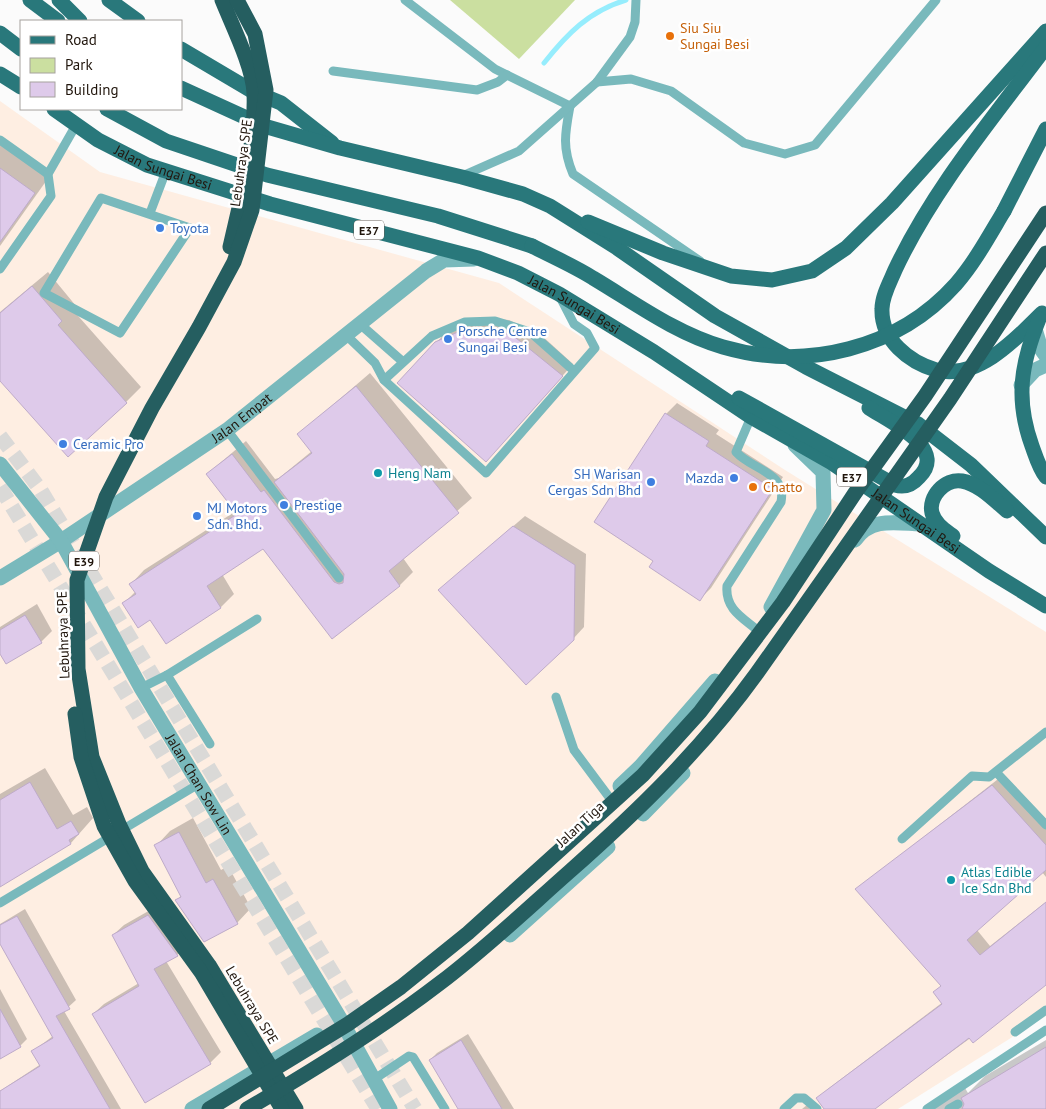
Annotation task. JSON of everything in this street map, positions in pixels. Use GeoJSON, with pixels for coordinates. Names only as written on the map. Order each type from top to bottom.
{"type":"FeatureCollection","features":[{"type":"Feature","properties":{"kind":"highway","name":"Lebuhraya SPE"},"geometry":{"type":"LineString","coordinates":[[222,0],[240,42],[254,92],[250,143],[240,205],[228,256],[142,406],[97,494],[69,578],[68,672],[81,757],[104,826],[135,881],[201,972],[282,1109]]}},
{"type":"Feature","properties":{"kind":"highway","name":"Lebuhraya SPE"},"geometry":{"type":"LineString","coordinates":[[237,0],[255,34],[266,90],[252,210],[234,262],[152,408],[106,497],[77,580],[78,669],[92,757],[119,824],[142,871],[209,965],[296,1109]]}},
{"type":"Feature","properties":{"kind":"highway"},"geometry":{"type":"LineString","coordinates":[[209,1109],[348,1024],[401,987],[468,933],[643,775],[700,712],[777,610],[925,396],[1046,213]]}},
{"type":"Feature","properties":{"kind":"highway"},"geometry":{"type":"LineString","coordinates":[[247,1109],[324,1064],[440,983],[597,847],[666,782],[724,716],[746,687],[950,399],[1046,253]]}},
{"type":"Feature","properties":{"kind":"main road"},"geometry":{"type":"LineString","coordinates":[[30,0],[57,20]]}},
{"type":"Feature","properties":{"kind":"main road"},"geometry":{"type":"LineString","coordinates":[[59,0],[79,20]]}},
{"type":"Feature","properties":{"kind":"main road"},"geometry":{"type":"LineString","coordinates":[[111,2],[137,20]]}},
{"type":"Feature","properties":{"kind":"main road"},"geometry":{"type":"LineString","coordinates":[[182,88],[264,126],[340,148],[462,176],[523,194],[663,253],[731,276],[772,280],[812,271],[846,248],[892,203],[1046,31]]}},
{"type":"Feature","properties":{"kind":"main road"},"geometry":{"type":"LineString","coordinates":[[0,33],[20,48]]}},
{"type":"Feature","properties":{"kind":"main road"},"geometry":{"type":"LineString","coordinates":[[1044,309],[1010,345],[993,357],[959,370],[938,370],[904,354],[893,343],[882,309],[887,288],[907,246],[933,203],[961,160],[1046,47]]}},
{"type":"Feature","properties":{"kind":"main road"},"geometry":{"type":"LineString","coordinates":[[182,50],[252,91],[280,103],[340,148]]}},
{"type":"Feature","properties":{"kind":"main road"},"geometry":{"type":"LineString","coordinates":[[0,74],[20,86]]}},
{"type":"Feature","properties":{"kind":"main road","name":"Jalan Sungai Besi"},"geometry":{"type":"LineString","coordinates":[[55,110],[98,140],[147,165],[270,204],[478,258],[518,273],[559,294],[654,352],[751,417],[832,463],[989,571],[1044,604]]}},
{"type":"Feature","properties":{"kind":"main road"},"geometry":{"type":"LineString","coordinates":[[109,110],[166,141],[267,175],[438,216],[532,246],[592,277],[651,315],[684,331],[722,347],[787,357],[861,347],[895,333],[926,314],[956,284],[978,255],[1004,211],[1046,129]]}},
{"type":"Feature","properties":{"kind":"main road"},"geometry":{"type":"LineString","coordinates":[[550,206],[617,248],[715,316],[918,424],[971,465],[1046,537]]}},
{"type":"Feature","properties":{"kind":"main road"},"geometry":{"type":"LineString","coordinates":[[1044,309],[1035,330],[1021,385],[1023,422],[1046,477]]}},
{"type":"Feature","properties":{"kind":"main road"},"geometry":{"type":"LineString","coordinates":[[654,352],[895,485],[906,486],[918,479],[926,467],[928,459],[924,447],[909,434],[806,366]]}},
{"type":"Feature","properties":{"kind":"main road"},"geometry":{"type":"LineString","coordinates":[[1044,604],[940,526],[932,513],[932,505],[944,485],[960,480],[970,483],[1046,543]]}},
{"type":"Feature","properties":{"kind":"street","name":"Jalan Empat"},"geometry":{"type":"LineString","coordinates":[[0,578],[61,541],[226,430],[361,325],[426,270],[444,260],[478,258]]}},
{"type":"Feature","properties":{"kind":"street"},"geometry":{"type":"LineString","coordinates":[[1035,330],[1041,349],[1046,356]]}},
{"type":"Feature","properties":{"kind":"street"},"geometry":{"type":"LineString","coordinates":[[1021,385],[1035,370],[1046,365]]}},
{"type":"Feature","properties":{"kind":"street","name":"Jalan Tiga"},"geometry":{"type":"LineString","coordinates":[[192,1109],[340,1020],[435,954],[556,847],[609,797],[641,766],[688,714],[756,629],[778,597],[824,510],[822,472],[790,440]]}},
{"type":"Feature","properties":{"kind":"street","name":"Jalan Chan Sow Lin"},"geometry":{"type":"LineString","coordinates":[[0,464],[61,541],[197,786],[340,1020],[390,1109]]}},
{"type":"Feature","properties":{"kind":"street"},"geometry":{"type":"LineString","coordinates":[[255,1109],[356,1050],[423,1004],[477,962],[553,898],[666,791],[697,758],[753,688],[861,531],[881,522],[920,524]]}},
{"type":"Feature","properties":{"kind":"lane"},"geometry":{"type":"LineString","coordinates":[[405,0],[495,68],[570,106]]}},
{"type":"Feature","properties":{"kind":"lane"},"geometry":{"type":"LineString","coordinates":[[462,176],[519,151],[596,82],[630,37],[635,22],[636,0]]}},
{"type":"Feature","properties":{"kind":"lane"},"geometry":{"type":"LineString","coordinates":[[596,82],[631,79],[671,91],[744,143],[785,154],[815,145],[936,0]]}},
{"type":"Feature","properties":{"kind":"lane"},"geometry":{"type":"LineString","coordinates":[[333,71],[478,90],[498,82],[507,75]]}},
{"type":"Feature","properties":{"kind":"lane"},"geometry":{"type":"LineString","coordinates":[[570,106],[564,142],[567,160],[573,174],[713,270]]}},
{"type":"Feature","properties":{"kind":"lane"},"geometry":{"type":"LineString","coordinates":[[0,270],[51,196],[48,174],[76,125]]}},
{"type":"Feature","properties":{"kind":"lane"},"geometry":{"type":"LineString","coordinates":[[0,140],[48,174]]}},
{"type":"Feature","properties":{"kind":"lane"},"geometry":{"type":"LineString","coordinates":[[150,213],[166,171]]}},
{"type":"Feature","properties":{"kind":"lane"},"geometry":{"type":"LineString","coordinates":[[101,198],[150,213],[190,228],[120,333],[44,293],[101,198]]}},
{"type":"Feature","properties":{"kind":"lane"},"geometry":{"type":"LineString","coordinates":[[347,336],[375,364],[384,380],[486,473],[595,348],[587,332],[574,324],[559,294]]}},
{"type":"Feature","properties":{"kind":"lane"},"geometry":{"type":"LineString","coordinates":[[384,380],[402,361],[432,336],[465,322],[495,320],[530,332],[574,371]]}},
{"type":"Feature","properties":{"kind":"lane"},"geometry":{"type":"LineString","coordinates":[[361,325],[402,361]]}},
{"type":"Feature","properties":{"kind":"lane"},"geometry":{"type":"LineString","coordinates":[[751,417],[736,452],[779,482],[783,493],[781,502],[728,586],[728,600],[733,611],[756,629]]}},
{"type":"Feature","properties":{"kind":"lane"},"geometry":{"type":"LineString","coordinates":[[226,430],[339,578]]}},
{"type":"Feature","properties":{"kind":"lane"},"geometry":{"type":"LineString","coordinates":[[141,688],[167,675],[258,619]]}},
{"type":"Feature","properties":{"kind":"lane"},"geometry":{"type":"LineString","coordinates":[[167,675],[210,744]]}},
{"type":"Feature","properties":{"kind":"lane"},"geometry":{"type":"LineString","coordinates":[[556,697],[574,750],[609,797]]}},
{"type":"Feature","properties":{"kind":"lane"},"geometry":{"type":"LineString","coordinates":[[902,839],[972,776],[989,777],[1046,732]]}},
{"type":"Feature","properties":{"kind":"lane"},"geometry":{"type":"LineString","coordinates":[[996,772],[1046,825]]}},
{"type":"Feature","properties":{"kind":"lane"},"geometry":{"type":"LineString","coordinates":[[0,903],[197,786]]}},
{"type":"Feature","properties":{"kind":"lane"},"geometry":{"type":"LineString","coordinates":[[1015,1032],[1046,1010]]}},
{"type":"Feature","properties":{"kind":"lane"},"geometry":{"type":"LineString","coordinates":[[928,1109],[1046,1030]]}},
{"type":"Feature","properties":{"kind":"lane"},"geometry":{"type":"LineString","coordinates":[[373,1080],[409,1056],[413,1057],[445,1109]]}},
{"type":"Feature","properties":{"kind":"lane"},"geometry":{"type":"LineString","coordinates":[[784,1109],[796,1098],[804,1098],[817,1109]]}},
{"type":"Feature","properties":{"kind":"lane"},"geometry":{"type":"LineString","coordinates":[[949,1109],[958,1104]]}},
{"type":"Feature","properties":{"kind":"shaded area"},"geometry":{"type":"Polygon","coordinates":[[[0,101],[100,172],[499,283],[785,470],[1046,632],[1046,1016],[898,1109],[0,1109],[0,101]]]}},
{"type":"Feature","properties":{"kind":"green space"},"geometry":{"type":"Polygon","coordinates":[[[450,0],[575,0],[519,59],[450,0]]]}},
{"type":"Feature","properties":{"kind":"building"},"geometry":{"type":"Polygon","coordinates":[[[0,168],[35,193],[0,242],[0,168]]]}},
{"type":"Feature","properties":{"kind":"building"},"geometry":{"type":"Polygon","coordinates":[[[32,286],[62,321],[58,325],[127,403],[68,457],[0,381],[0,313],[32,286]]]}},
{"type":"Feature","properties":{"kind":"building"},"geometry":{"type":"Polygon","coordinates":[[[475,329],[498,330],[516,338],[563,376],[486,462],[397,383],[435,342],[458,332],[475,329]]]}},
{"type":"Feature","properties":{"kind":"building"},"geometry":{"type":"Polygon","coordinates":[[[356,386],[459,513],[389,571],[400,586],[332,639],[263,549],[207,586],[221,608],[166,644],[150,620],[138,628],[122,603],[136,594],[129,584],[237,514],[206,474],[232,454],[261,492],[264,490],[334,582],[343,583],[344,574],[274,482],[312,453],[297,434],[356,386]]]}},
{"type":"Feature","properties":{"kind":"building"},"geometry":{"type":"Polygon","coordinates":[[[665,413],[709,441],[706,446],[773,489],[700,601],[649,567],[653,561],[594,522],[665,413]]]}},
{"type":"Feature","properties":{"kind":"building"},"geometry":{"type":"Polygon","coordinates":[[[513,526],[575,565],[574,640],[526,685],[438,590],[513,526]]]}},
{"type":"Feature","properties":{"kind":"building"},"geometry":{"type":"Polygon","coordinates":[[[25,615],[42,643],[6,664],[0,654],[0,630],[25,615]]]}},
{"type":"Feature","properties":{"kind":"building"},"geometry":{"type":"Polygon","coordinates":[[[30,782],[57,829],[71,821],[79,834],[69,840],[71,844],[0,887],[0,800],[30,782]]]}},
{"type":"Feature","properties":{"kind":"building"},"geometry":{"type":"Polygon","coordinates":[[[992,785],[1046,845],[1046,870],[967,940],[980,955],[1046,902],[1046,985],[973,1043],[969,1038],[875,1109],[824,1109],[816,1098],[942,1004],[933,992],[941,986],[855,889],[992,785]]]}},
{"type":"Feature","properties":{"kind":"building"},"geometry":{"type":"Polygon","coordinates":[[[179,832],[206,883],[213,879],[238,924],[204,942],[175,900],[181,897],[154,845],[179,832]]]}},
{"type":"Feature","properties":{"kind":"building"},"geometry":{"type":"Polygon","coordinates":[[[148,915],[178,956],[154,969],[211,1064],[145,1103],[92,1014],[139,986],[112,935],[148,915]]]}},
{"type":"Feature","properties":{"kind":"building"},"geometry":{"type":"Polygon","coordinates":[[[17,916],[70,1009],[56,1016],[110,1109],[0,1109],[0,1091],[40,1066],[31,1051],[53,1038],[0,944],[0,925],[17,916]]]}},
{"type":"Feature","properties":{"kind":"building"},"geometry":{"type":"Polygon","coordinates":[[[0,1009],[21,1047],[0,1059],[0,1009]]]}},
{"type":"Feature","properties":{"kind":"building"},"geometry":{"type":"Polygon","coordinates":[[[461,1040],[502,1109],[458,1109],[429,1060],[461,1040]]]}},
{"type":"Feature","properties":{"kind":"building"},"geometry":{"type":"Polygon","coordinates":[[[1046,1047],[1046,1109],[962,1109],[964,1104],[961,1098],[1046,1047]]]}},
{"type":"Feature","properties":{"kind":"waterway"},"geometry":{"type":"LineString","coordinates":[[544,63],[561,42],[590,17],[601,10],[626,0]]}},
{"type":"Feature","properties":{"kind":"tunnel"},"geometry":{"type":"LineString","coordinates":[[0,436],[40,489],[415,1109]]}},
{"type":"Feature","properties":{"kind":"tunnel"},"geometry":{"type":"LineString","coordinates":[[0,487],[378,1109]]}},
{"type":"Feature","properties":{"kind":"place","name":"Siu Siu Sungai Besi"},"geometry":{"type":"Point","coordinates":[670,36]}},
{"type":"Feature","properties":{"kind":"place","name":"Toyota"},"geometry":{"type":"Point","coordinates":[160,228]}},
{"type":"Feature","properties":{"kind":"place","name":"Porsche Centre Sungai Besi"},"geometry":{"type":"Point","coordinates":[448,339]}},
{"type":"Feature","properties":{"kind":"place","name":"Ceramic Pro"},"geometry":{"type":"Point","coordinates":[63,444]}},
{"type":"Feature","properties":{"kind":"place","name":"Heng Nam"},"geometry":{"type":"Point","coordinates":[378,473]}},
{"type":"Feature","properties":{"kind":"place","name":"Mazda"},"geometry":{"type":"Point","coordinates":[734,478]}},
{"type":"Feature","properties":{"kind":"place","name":"SH Warisan Cergas Sdn Bhd"},"geometry":{"type":"Point","coordinates":[651,482]}},
{"type":"Feature","properties":{"kind":"place","name":"Chatto"},"geometry":{"type":"Point","coordinates":[753,487]}},
{"type":"Feature","properties":{"kind":"place","name":"Prestige"},"geometry":{"type":"Point","coordinates":[284,505]}},
{"type":"Feature","properties":{"kind":"place","name":"MJ Motors Sdn. Bhd."},"geometry":{"type":"Point","coordinates":[197,516]}},
{"type":"Feature","properties":{"kind":"place","name":"Atlas Edible Ice Sdn Bhd"},"geometry":{"type":"Point","coordinates":[951,880]}}]}
